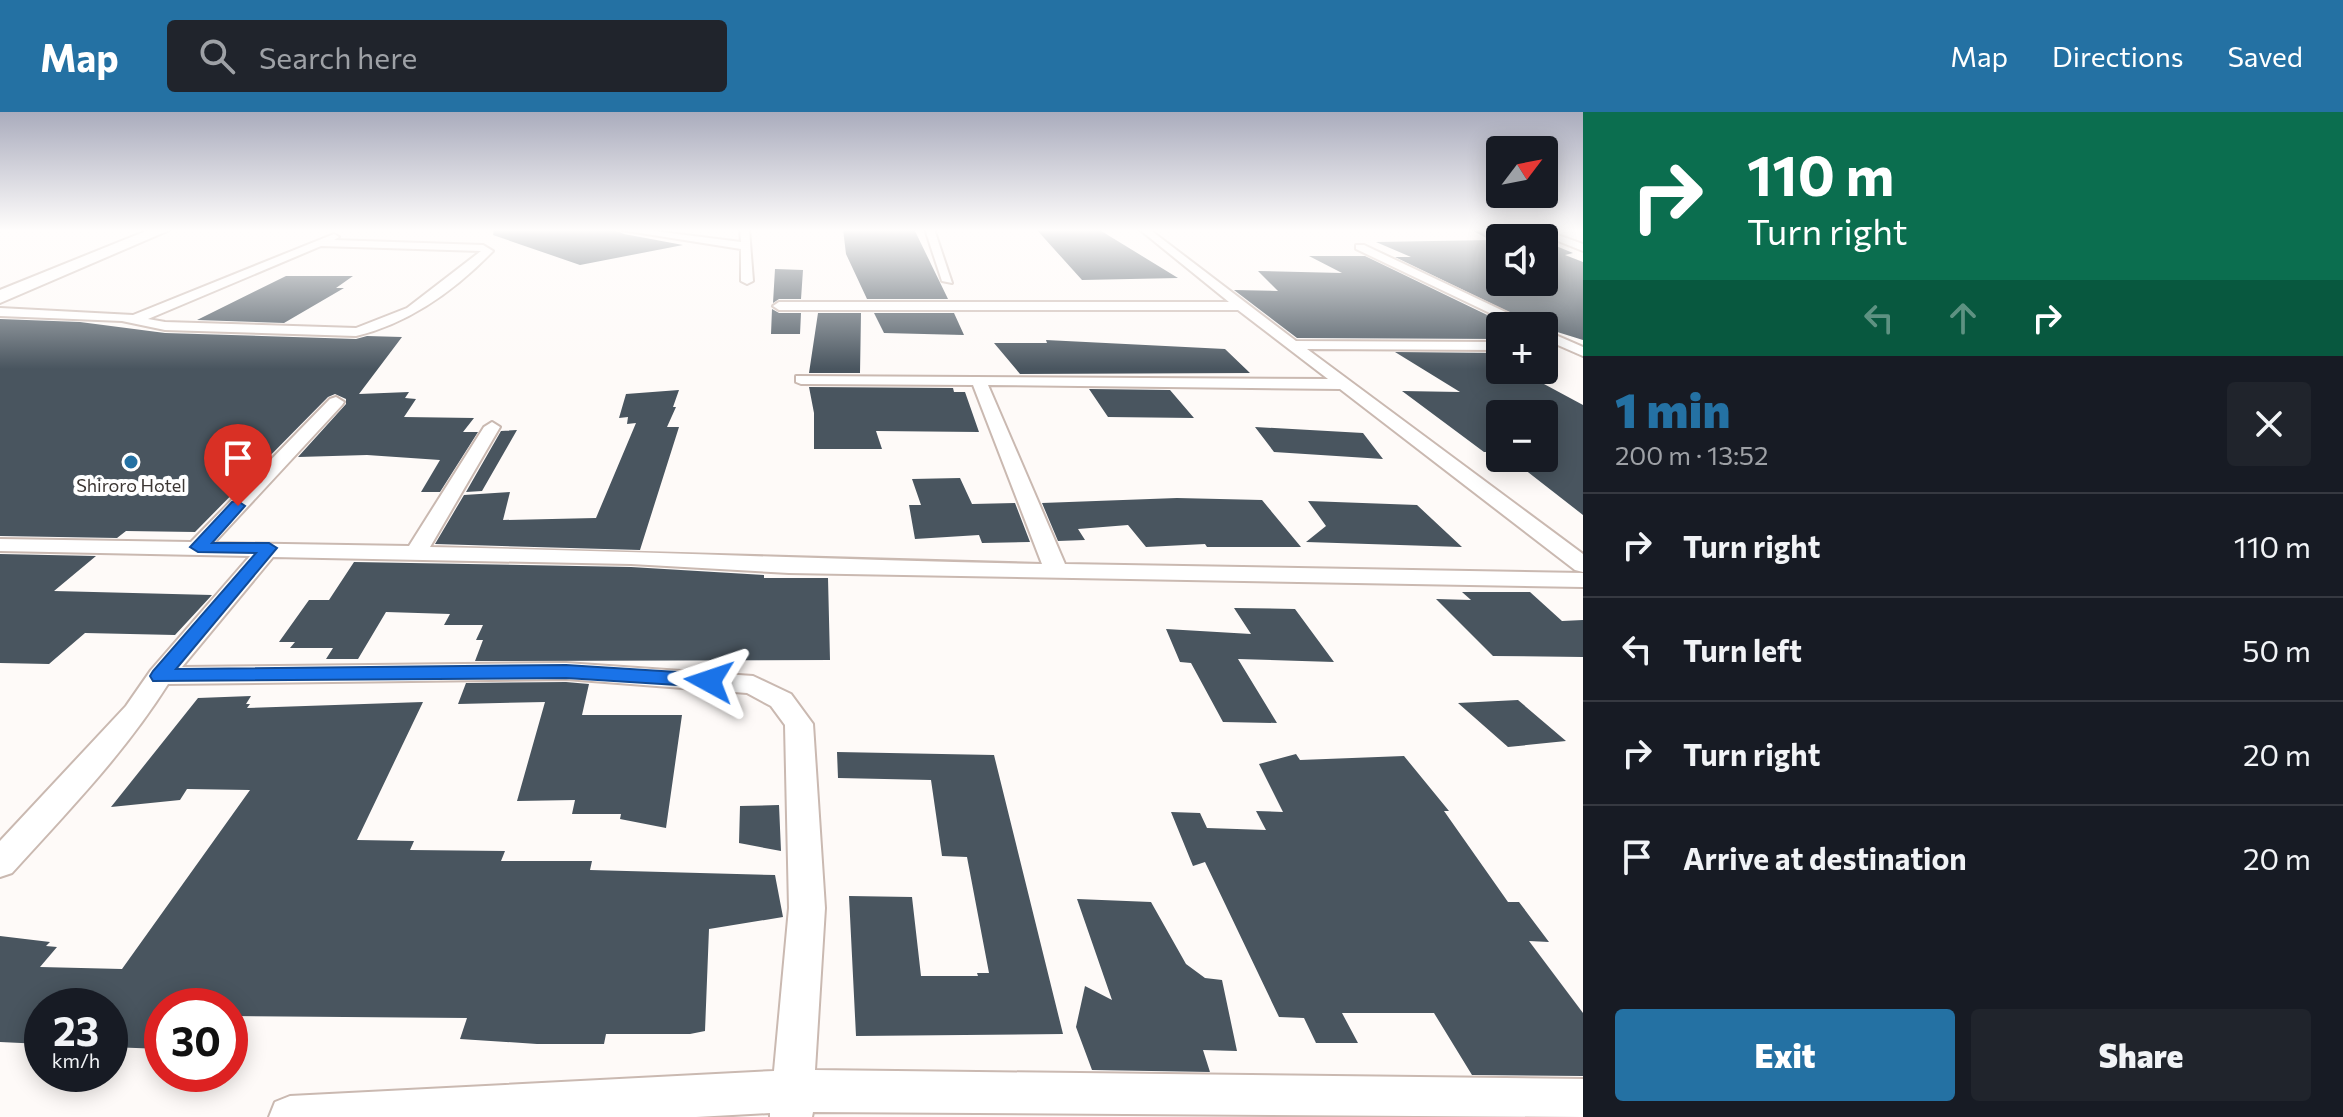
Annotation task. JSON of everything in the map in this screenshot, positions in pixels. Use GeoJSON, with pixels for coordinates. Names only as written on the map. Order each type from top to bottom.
{"type":"FeatureCollection","features":[{"type":"Feature","properties":{"kind":"main road"},"geometry":{"type":"LineString","coordinates":[[0,284],[20,276]]}},
{"type":"Feature","properties":{"kind":"main road"},"geometry":{"type":"LineString","coordinates":[[0,297],[51,276]]}},
{"type":"Feature","properties":{"kind":"street"},"geometry":{"type":"LineString","coordinates":[[129,318],[236,276]]}},
{"type":"Feature","properties":{"kind":"street"},"geometry":{"type":"LineString","coordinates":[[0,312],[129,318],[165,326],[356,332],[403,318],[456,276]]}},
{"type":"Feature","properties":{"kind":"street"},"geometry":{"type":"LineString","coordinates":[[747,276],[747,281]]}},
{"type":"Feature","properties":{"kind":"street"},"geometry":{"type":"LineString","coordinates":[[946,276],[948,281]]}},
{"type":"Feature","properties":{"kind":"street"},"geometry":{"type":"LineString","coordinates":[[1203,276],[1583,565]]}},
{"type":"Feature","properties":{"kind":"street"},"geometry":{"type":"LineString","coordinates":[[1421,276],[1498,312]]}},
{"type":"Feature","properties":{"kind":"street"},"geometry":{"type":"LineString","coordinates":[[779,306],[1241,306]]}},
{"type":"Feature","properties":{"kind":"street"},"geometry":{"type":"LineString","coordinates":[[1558,340],[1579,348]]}},
{"type":"Feature","properties":{"kind":"street"},"geometry":{"type":"LineString","coordinates":[[1294,345],[1486,346]]}},
{"type":"Feature","properties":{"kind":"street"},"geometry":{"type":"LineString","coordinates":[[1558,347],[1579,348]]}},
{"type":"Feature","properties":{"kind":"street"},"geometry":{"type":"LineString","coordinates":[[801,379],[1347,384]]}},
{"type":"Feature","properties":{"kind":"street"},"geometry":{"type":"LineString","coordinates":[[979,381],[1056,570]]}},
{"type":"Feature","properties":{"kind":"street"},"geometry":{"type":"LineString","coordinates":[[198,547],[336,402]]}},
{"type":"Feature","properties":{"kind":"street"},"geometry":{"type":"LineString","coordinates":[[416,552],[492,427]]}},
{"type":"Feature","properties":{"kind":"street"},"geometry":{"type":"LineString","coordinates":[[0,545],[631,557],[789,566],[1583,580]]}},
{"type":"Feature","properties":{"kind":"street"},"geometry":{"type":"LineString","coordinates":[[0,863],[136,713],[160,676],[269,548]]}},
{"type":"Feature","properties":{"kind":"street"},"geometry":{"type":"LineString","coordinates":[[160,676],[597,672],[753,685],[781,700],[799,724],[807,908],[792,1104]]}},
{"type":"Feature","properties":{"kind":"street"},"geometry":{"type":"LineString","coordinates":[[290,1117],[792,1104],[1583,1100]]}},
{"type":"Feature","properties":{"kind":"building"},"geometry":{"type":"Polygon","coordinates":[[[286,276],[353,276],[336,288],[344,288],[284,323],[197,320],[286,276]]]}},
{"type":"Feature","properties":{"kind":"building"},"geometry":{"type":"Polygon","coordinates":[[[775,276],[803,276],[801,299],[779,299],[773,303],[775,276]]]}},
{"type":"Feature","properties":{"kind":"building"},"geometry":{"type":"Polygon","coordinates":[[[856,276],[937,276],[948,299],[867,299],[856,276]]]}},
{"type":"Feature","properties":{"kind":"building"},"geometry":{"type":"Polygon","coordinates":[[[1078,276],[1178,278],[1082,280],[1078,276]]]}},
{"type":"Feature","properties":{"kind":"building"},"geometry":{"type":"Polygon","coordinates":[[[1263,276],[1406,276],[1486,314],[1486,339],[1297,338],[1234,290],[1278,291],[1263,276]]]}},
{"type":"Feature","properties":{"kind":"building"},"geometry":{"type":"Polygon","coordinates":[[[1434,276],[1486,276],[1486,296],[1558,296],[1558,276],[1583,276],[1583,340],[1558,332],[1558,312],[1509,312],[1434,276]]]}},
{"type":"Feature","properties":{"kind":"building"},"geometry":{"type":"Polygon","coordinates":[[[772,309],[779,313],[801,313],[800,334],[771,334],[772,309]]]}},
{"type":"Feature","properties":{"kind":"building"},"geometry":{"type":"Polygon","coordinates":[[[818,313],[861,313],[860,373],[809,373],[818,313]]]}},
{"type":"Feature","properties":{"kind":"building"},"geometry":{"type":"Polygon","coordinates":[[[874,313],[954,313],[964,335],[884,333],[874,313]]]}},
{"type":"Feature","properties":{"kind":"building","name":"Shiroro Hotel"},"geometry":{"type":"Polygon","coordinates":[[[0,319],[80,322],[165,333],[356,339],[367,336],[402,337],[359,394],[409,392],[405,398],[416,399],[404,417],[474,418],[463,432],[478,432],[440,492],[421,492],[440,460],[367,455],[298,457],[346,404],[346,399],[335,394],[328,397],[195,532],[126,531],[117,538],[0,536],[0,319]]]}},
{"type":"Feature","properties":{"kind":"building"},"geometry":{"type":"Polygon","coordinates":[[[1046,340],[1225,349],[1250,373],[1020,374],[994,343],[1047,343],[1046,340]]]}},
{"type":"Feature","properties":{"kind":"building"},"geometry":{"type":"Polygon","coordinates":[[[1395,352],[1486,353],[1486,384],[1544,384],[1583,405],[1583,515],[1528,472],[1558,472],[1558,400],[1486,400],[1484,452],[1402,391],[1460,392],[1395,352]]]}},
{"type":"Feature","properties":{"kind":"building"},"geometry":{"type":"Polygon","coordinates":[[[809,387],[953,388],[954,392],[965,392],[979,432],[876,431],[882,449],[814,449],[814,413],[809,387]]]}},
{"type":"Feature","properties":{"kind":"building"},"geometry":{"type":"Polygon","coordinates":[[[1089,389],[1170,390],[1194,418],[1108,417],[1089,389]]]}},
{"type":"Feature","properties":{"kind":"building"},"geometry":{"type":"Polygon","coordinates":[[[679,390],[667,427],[679,427],[640,550],[435,544],[464,495],[510,492],[503,520],[596,518],[636,423],[627,424],[628,417],[619,418],[626,394],[679,390]]]}},
{"type":"Feature","properties":{"kind":"building"},"geometry":{"type":"Polygon","coordinates":[[[1255,427],[1363,433],[1383,459],[1274,452],[1255,427]]]}},
{"type":"Feature","properties":{"kind":"building"},"geometry":{"type":"Polygon","coordinates":[[[517,430],[482,491],[466,492],[501,431],[517,430]]]}},
{"type":"Feature","properties":{"kind":"building"},"geometry":{"type":"Polygon","coordinates":[[[960,478],[972,504],[1015,503],[1030,542],[982,543],[979,535],[915,539],[909,505],[921,505],[912,479],[960,478]]]}},
{"type":"Feature","properties":{"kind":"building"},"geometry":{"type":"Polygon","coordinates":[[[1177,498],[1262,500],[1301,547],[1207,547],[1205,544],[1146,547],[1128,525],[1078,529],[1085,540],[1058,541],[1042,503],[1177,498]]]}},
{"type":"Feature","properties":{"kind":"building"},"geometry":{"type":"Polygon","coordinates":[[[1308,501],[1417,505],[1462,547],[1306,542],[1326,526],[1308,501]]]}},
{"type":"Feature","properties":{"kind":"building"},"geometry":{"type":"Polygon","coordinates":[[[0,554],[96,556],[54,591],[212,595],[175,635],[85,633],[49,664],[0,663],[0,554]]]}},
{"type":"Feature","properties":{"kind":"building"},"geometry":{"type":"Polygon","coordinates":[[[354,562],[631,567],[764,575],[764,578],[828,578],[830,660],[475,661],[483,640],[476,640],[483,625],[444,625],[450,614],[386,612],[358,659],[326,659],[333,648],[290,648],[295,642],[279,642],[309,600],[329,600],[354,562]]]}},
{"type":"Feature","properties":{"kind":"building"},"geometry":{"type":"Polygon","coordinates":[[[1462,592],[1530,592],[1562,621],[1583,620],[1583,657],[1493,656],[1436,599],[1471,600],[1462,592]]]}},
{"type":"Feature","properties":{"kind":"building"},"geometry":{"type":"Polygon","coordinates":[[[1234,608],[1295,609],[1334,662],[1238,659],[1277,723],[1223,722],[1191,663],[1180,662],[1166,629],[1251,634],[1234,608]]]}},
{"type":"Feature","properties":{"kind":"building"},"geometry":{"type":"Polygon","coordinates":[[[466,683],[589,684],[582,715],[682,715],[666,828],[620,819],[621,814],[572,814],[575,800],[517,801],[545,702],[458,704],[466,683]]]}},
{"type":"Feature","properties":{"kind":"building"},"geometry":{"type":"Polygon","coordinates":[[[251,696],[247,708],[423,702],[357,840],[414,841],[410,850],[505,851],[501,861],[592,861],[590,870],[775,875],[783,917],[709,929],[705,1031],[690,1034],[606,1034],[604,1044],[460,1039],[467,1018],[248,1016],[248,988],[144,988],[144,1048],[128,1048],[128,988],[24,988],[24,1043],[0,1042],[0,936],[50,942],[46,946],[57,947],[40,967],[122,969],[250,790],[187,789],[180,800],[111,807],[198,698],[251,696]]]}},
{"type":"Feature","properties":{"kind":"building"},"geometry":{"type":"Polygon","coordinates":[[[1518,700],[1566,741],[1508,747],[1458,703],[1518,700]]]}},
{"type":"Feature","properties":{"kind":"building"},"geometry":{"type":"Polygon","coordinates":[[[837,752],[994,755],[1063,1034],[856,1036],[849,896],[912,897],[921,976],[978,976],[977,973],[989,973],[967,857],[942,856],[931,780],[838,778],[837,752]]]}},
{"type":"Feature","properties":{"kind":"building"},"geometry":{"type":"Polygon","coordinates":[[[1296,754],[1300,760],[1404,756],[1449,811],[1444,811],[1508,902],[1519,902],[1549,942],[1529,941],[1583,1013],[1583,1076],[1472,1075],[1434,1013],[1342,1013],[1358,1043],[1316,1043],[1304,1018],[1279,1017],[1205,862],[1193,866],[1171,812],[1200,813],[1207,828],[1266,830],[1256,811],[1283,812],[1259,764],[1296,754]]]}},
{"type":"Feature","properties":{"kind":"building"},"geometry":{"type":"Polygon","coordinates":[[[779,805],[781,851],[739,843],[740,806],[779,805]]]}},
{"type":"Feature","properties":{"kind":"building"},"geometry":{"type":"Polygon","coordinates":[[[1077,899],[1151,902],[1186,964],[1205,978],[1222,980],[1237,1051],[1203,1050],[1210,1072],[1092,1070],[1076,1027],[1085,986],[1112,1000],[1077,899]]]}},
{"type":"Feature","properties":{"kind":"place","name":"Shiroro Hotel"},"geometry":{"type":"Point","coordinates":[131,462]}},
{"type":"Feature","properties":{"kind":"route"},"geometry":{"type":"LineString","coordinates":[[238,506],[198,547],[269,548],[160,676],[566,671],[709,681]]}}]}
